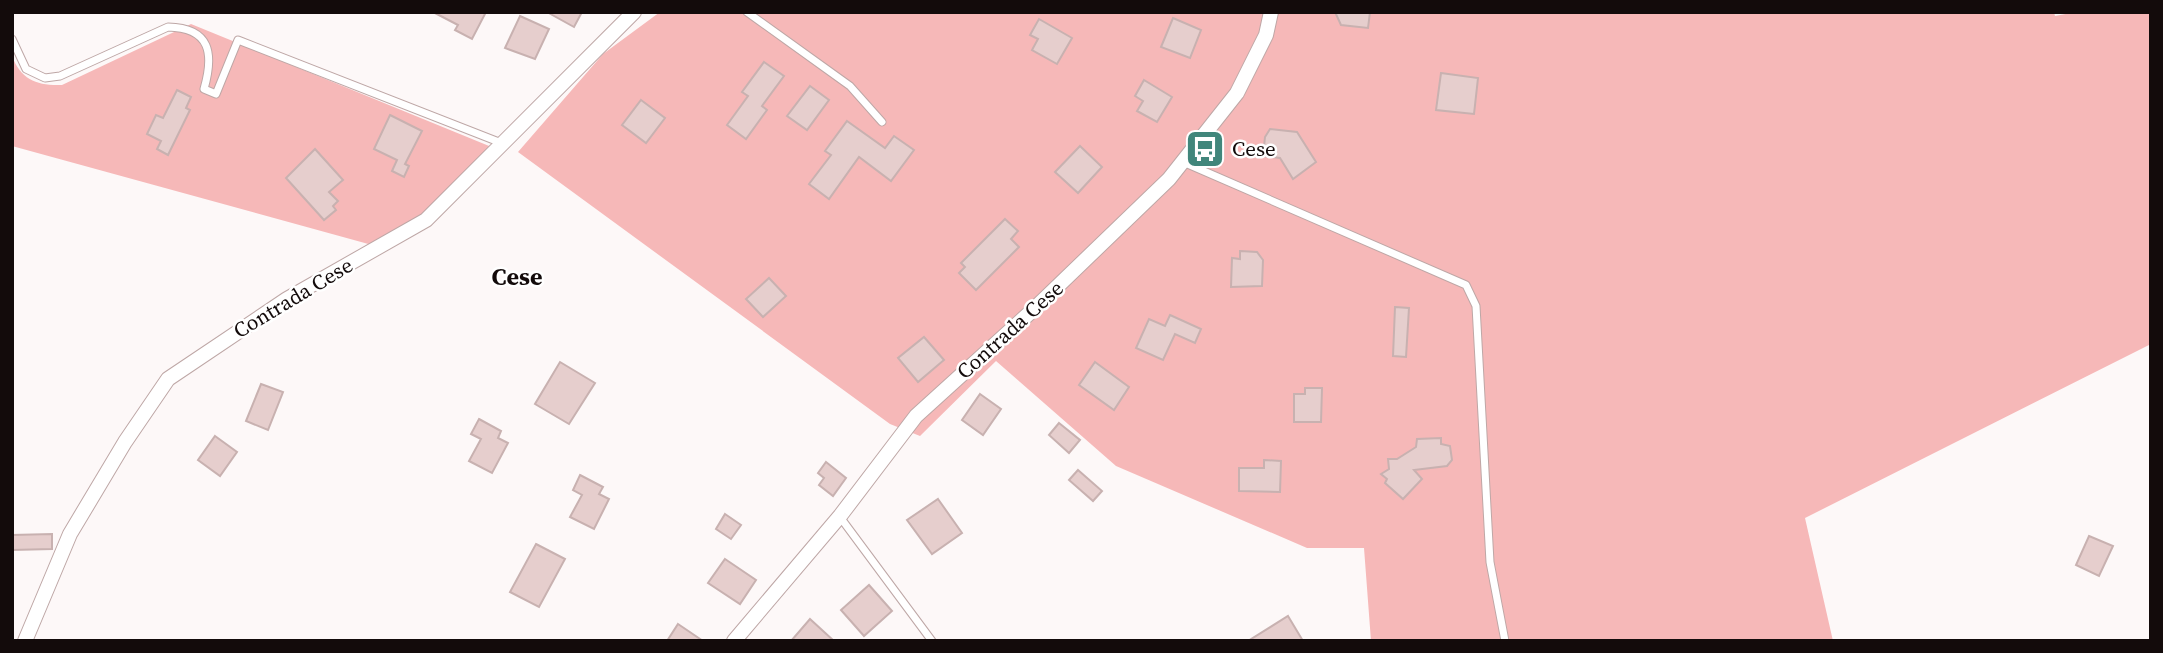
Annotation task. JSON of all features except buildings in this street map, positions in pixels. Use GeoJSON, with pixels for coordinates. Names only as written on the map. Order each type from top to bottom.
{"type":"FeatureCollection","features":[{"type":"Feature","properties":{"kind":"street","name":"Contrada Cese"},"geometry":{"type":"LineString","coordinates":[[25,641],[70,534],[125,442],[168,379],[287,299],[426,220],[505,144],[634,12]]}},
{"type":"Feature","properties":{"kind":"street","name":"Contrada Cese"},"geometry":{"type":"LineString","coordinates":[[734,641],[839,516],[916,416],[1102,245],[1182,161],[1237,93],[1266,35],[1271,12]]}},
{"type":"Feature","properties":{"kind":"lane"},"geometry":{"type":"LineString","coordinates":[[747,12],[850,86],[882,122]]}},
{"type":"Feature","properties":{"kind":"lane"},"geometry":{"type":"LineString","coordinates":[[12,39],[26,69],[45,78],[60,76],[168,27],[186,28],[200,36],[209,48],[211,67],[204,89],[216,94],[238,40],[505,144]]}},
{"type":"Feature","properties":{"kind":"lane"},"geometry":{"type":"LineString","coordinates":[[1182,161],[1466,285],[1476,306],[1490,562],[1505,641]]}},
{"type":"Feature","properties":{"kind":"lane"},"geometry":{"type":"LineString","coordinates":[[839,516],[932,641]]}},
{"type":"Feature","properties":{"kind":"shaded area"},"geometry":{"type":"Polygon","coordinates":[[[660,12],[2054,12],[2055,16],[2076,12],[2151,12],[2151,344],[1805,518],[1833,641],[1371,641],[1364,548],[1307,548],[1116,466],[996,361],[920,436],[890,424],[518,152],[603,54],[660,12]]]}},
{"type":"Feature","properties":{"kind":"shaded area"},"geometry":{"type":"Polygon","coordinates":[[[191,24],[494,148],[419,218],[372,245],[12,146],[12,56],[20,71],[31,80],[62,85],[191,24]]]}},
{"type":"Feature","properties":{"kind":"place","name":"Cese"},"geometry":{"type":"Point","coordinates":[1205,149]}},
{"type":"Feature","properties":{"kind":"district","name":"Cese"},"geometry":{"type":"Point","coordinates":[517,277]}}]}
